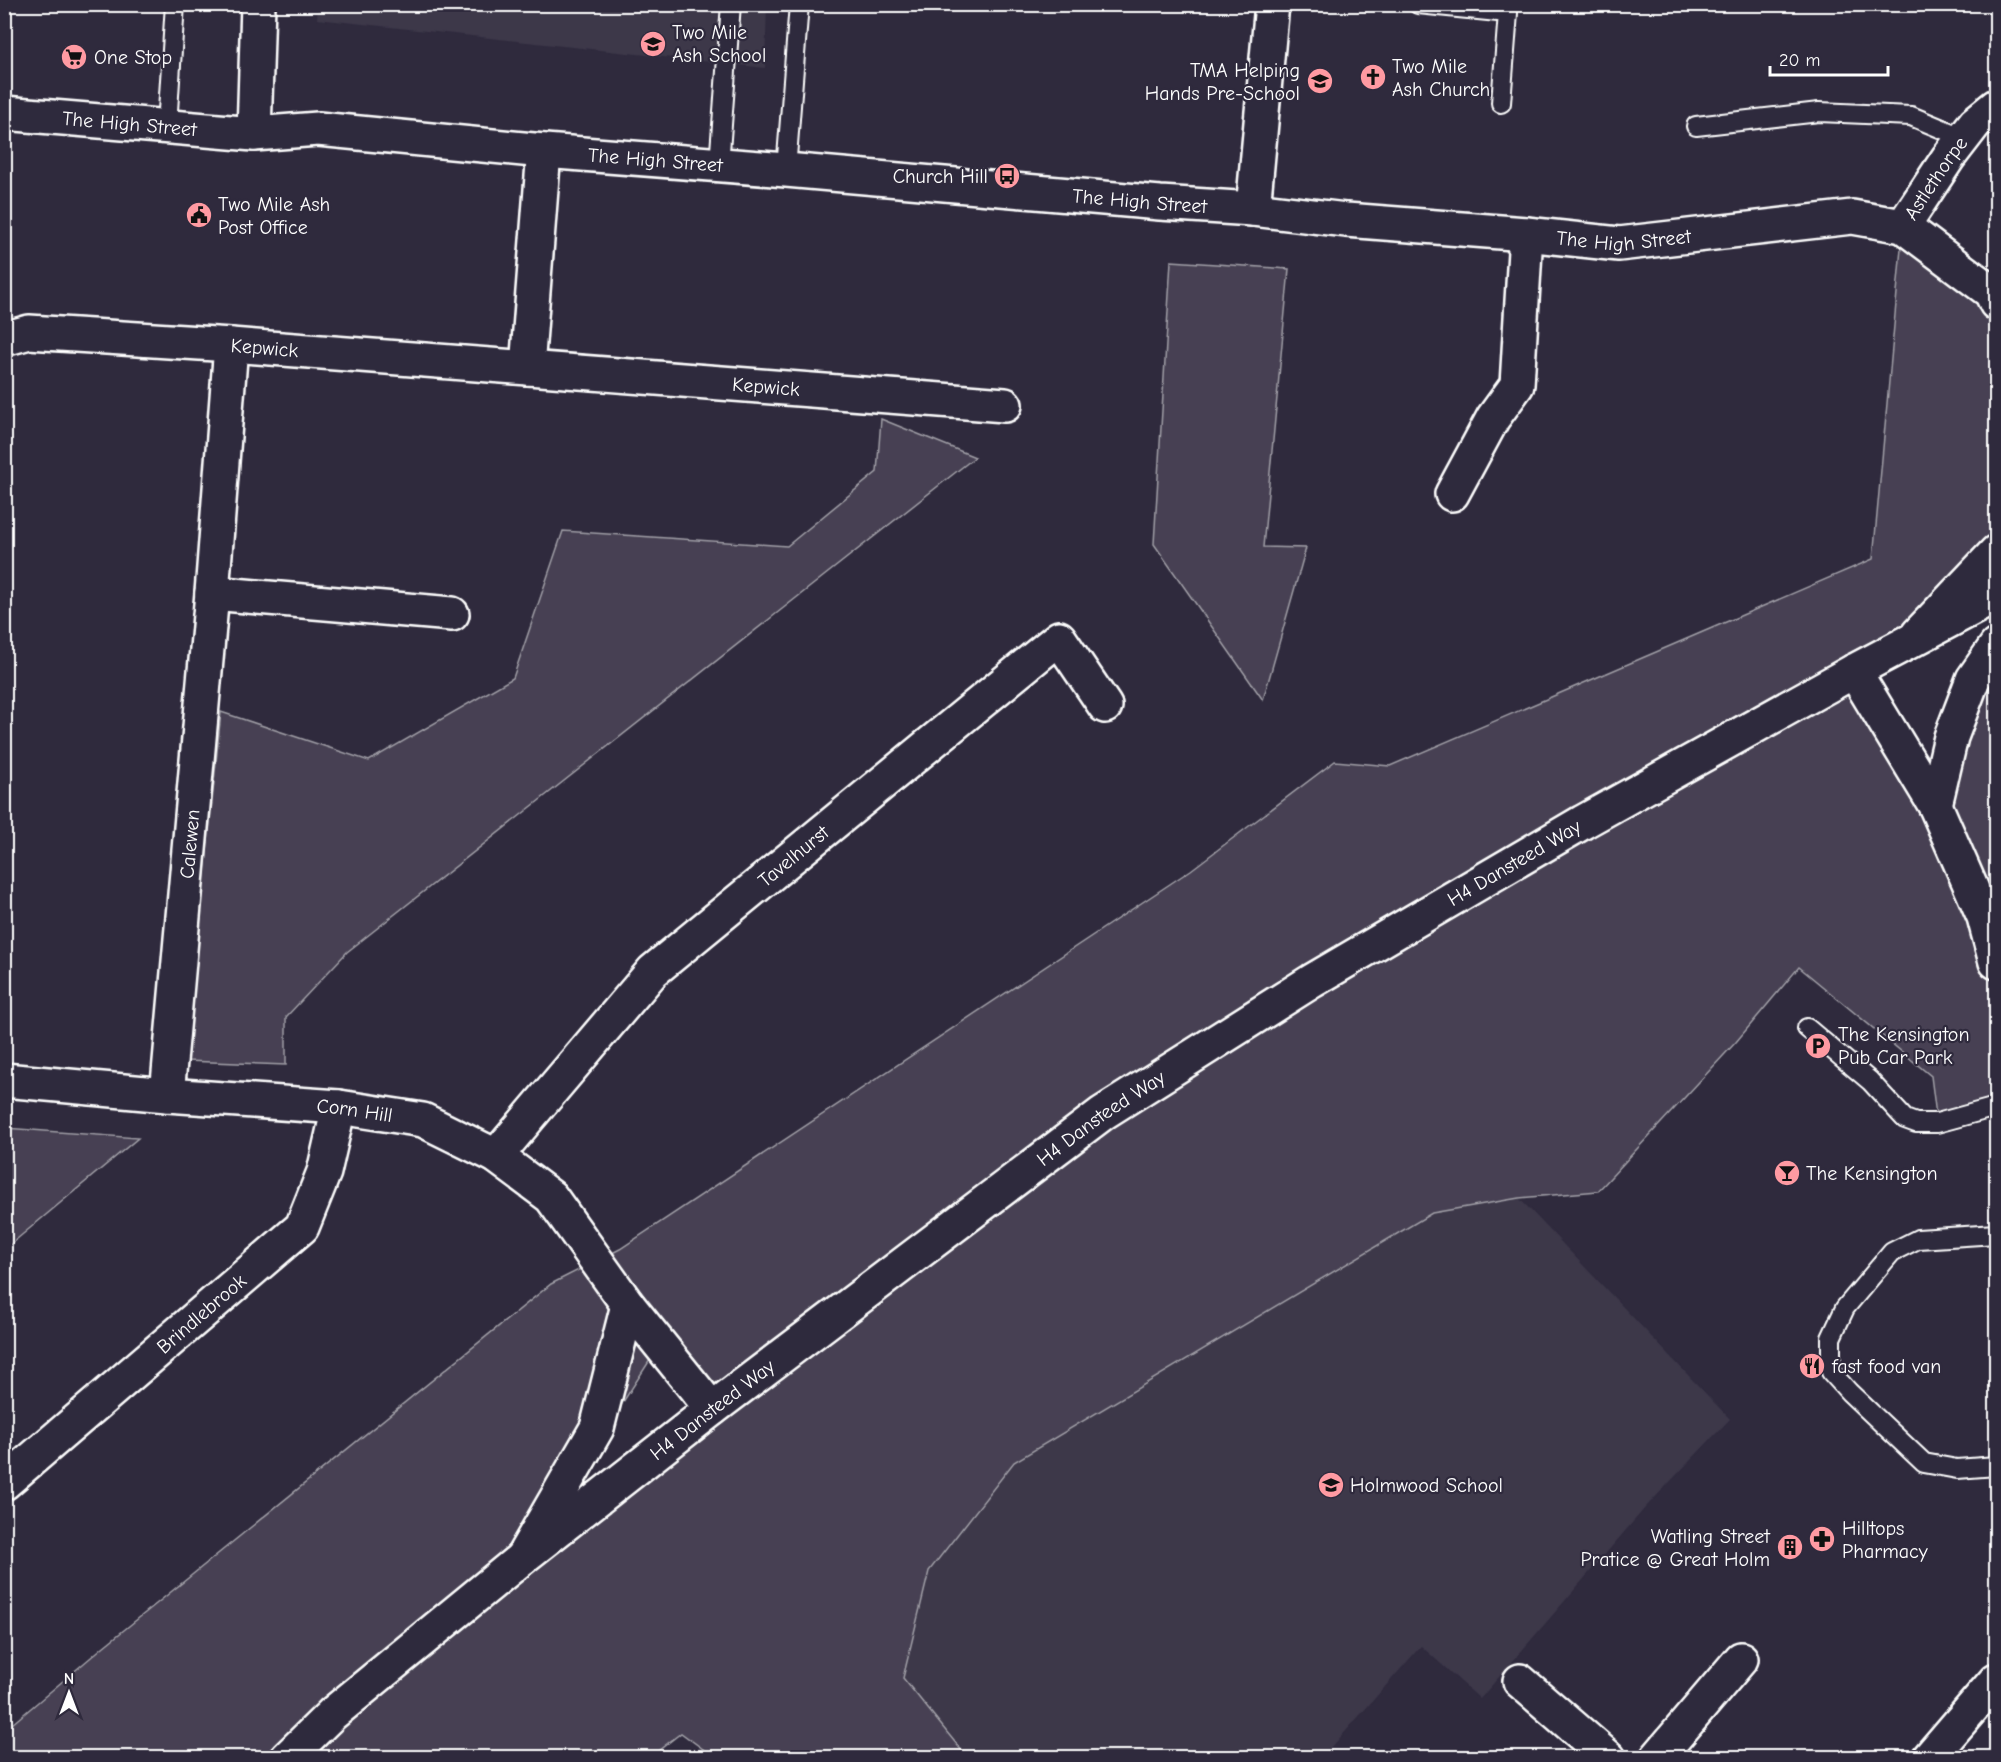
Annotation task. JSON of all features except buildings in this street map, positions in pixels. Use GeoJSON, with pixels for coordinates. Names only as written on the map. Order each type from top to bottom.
{"type":"FeatureCollection","features":[{"type":"Feature","properties":{"kind":"street"},"geometry":{"type":"LineString","coordinates":[[254,134],[258,4]]}},
{"type":"Feature","properties":{"kind":"street"},"geometry":{"type":"LineString","coordinates":[[1253,209],[1272,4]]}},
{"type":"Feature","properties":{"kind":"street","name":"Astlethorpe"},"geometry":{"type":"LineString","coordinates":[[1902,226],[1975,123],[1996,106]]}},
{"type":"Feature","properties":{"kind":"street","name":"The High Street"},"geometry":{"type":"LineString","coordinates":[[4,113],[254,134],[318,129],[544,151],[1253,209],[1346,220],[1620,244],[1852,217],[1902,226],[1991,292],[1996,303]]}},
{"type":"Feature","properties":{"kind":"street"},"geometry":{"type":"LineString","coordinates":[[527,368],[544,151]]}},
{"type":"Feature","properties":{"kind":"street"},"geometry":{"type":"LineString","coordinates":[[1452,494],[1493,418],[1517,385],[1526,234]]}},
{"type":"Feature","properties":{"kind":"street","name":"Kepwick"},"geometry":{"type":"LineString","coordinates":[[4,339],[29,332],[231,345],[1005,405]]}},
{"type":"Feature","properties":{"kind":"street","name":"Calewen"},"geometry":{"type":"LineString","coordinates":[[167,1095],[212,593],[231,345]]}},
{"type":"Feature","properties":{"kind":"street"},"geometry":{"type":"LineString","coordinates":[[1915,638],[1996,552]]}},
{"type":"Feature","properties":{"kind":"street"},"geometry":{"type":"LineString","coordinates":[[212,593],[452,614]]}},
{"type":"Feature","properties":{"kind":"street","name":"H4 Dansteed Way"},"geometry":{"type":"LineString","coordinates":[[287,1758],[332,1714],[522,1558],[712,1409],[1103,1113],[1342,963],[1583,822],[1854,671],[1996,596]]}},
{"type":"Feature","properties":{"kind":"street","name":"Tavelhurst"},"geometry":{"type":"LineString","coordinates":[[496,1156],[653,971],[1059,638],[1106,706]]}},
{"type":"Feature","properties":{"kind":"street"},"geometry":{"type":"LineString","coordinates":[[1935,806],[1951,737],[1973,679],[1996,646]]}},
{"type":"Feature","properties":{"kind":"street"},"geometry":{"type":"LineString","coordinates":[[1854,671],[1935,806],[1984,917],[1996,963]]}},
{"type":"Feature","properties":{"kind":"street","name":"Corn Hill"},"geometry":{"type":"LineString","coordinates":[[4,1080],[167,1095],[339,1107],[423,1120],[496,1156],[551,1197],[628,1305],[712,1409]]}},
{"type":"Feature","properties":{"kind":"street","name":"Brindlebrook"},"geometry":{"type":"LineString","coordinates":[[4,1483],[302,1227],[324,1172],[339,1107]]}},
{"type":"Feature","properties":{"kind":"street"},"geometry":{"type":"LineString","coordinates":[[522,1558],[597,1428],[628,1305]]}},
{"type":"Feature","properties":{"kind":"street"},"geometry":{"type":"LineString","coordinates":[[1657,1758],[1742,1659]]}},
{"type":"Feature","properties":{"kind":"street"},"geometry":{"type":"LineString","coordinates":[[1929,1758],[1996,1680]]}},
{"type":"Feature","properties":{"kind":"street"},"geometry":{"type":"LineString","coordinates":[[1520,1681],[1609,1758]]}},
{"type":"Feature","properties":{"kind":"lane"},"geometry":{"type":"LineString","coordinates":[[167,126],[175,4]]}},
{"type":"Feature","properties":{"kind":"lane"},"geometry":{"type":"LineString","coordinates":[[719,165],[731,4]]}},
{"type":"Feature","properties":{"kind":"lane"},"geometry":{"type":"LineString","coordinates":[[786,170],[799,4]]}},
{"type":"Feature","properties":{"kind":"lane"},"geometry":{"type":"LineString","coordinates":[[1418,4],[1508,13],[1501,103]]}},
{"type":"Feature","properties":{"kind":"lane"},"geometry":{"type":"LineString","coordinates":[[1695,126],[1819,112],[1911,116],[1964,138]]}},
{"type":"Feature","properties":{"kind":"lane"},"geometry":{"type":"LineString","coordinates":[[1807,1028],[1870,1081],[1905,1119],[1916,1123],[1937,1123],[1996,1107]]}},
{"type":"Feature","properties":{"kind":"lane"},"geometry":{"type":"LineString","coordinates":[[1996,1234],[1918,1239],[1892,1252],[1845,1308],[1831,1338],[1831,1372],[1924,1463],[1957,1469],[1996,1466]]}},
{"type":"Feature","properties":{"kind":"shaded area","name":"Two Mile Ash School"},"geometry":{"type":"Polygon","coordinates":[[[318,4],[767,5],[765,68],[317,19],[318,4]]]}},
{"type":"Feature","properties":{"kind":"shaded area"},"geometry":{"type":"Polygon","coordinates":[[[1903,226],[1996,303],[1996,552],[1854,671],[1935,805],[1996,646],[1996,1107],[1937,1123],[1931,1076],[1799,967],[1736,1042],[1598,1191],[1519,1198],[1432,1213],[1014,1462],[929,1571],[903,1678],[967,1757],[714,1757],[681,1733],[649,1758],[5,1758],[5,1730],[103,1647],[551,1284],[620,1249],[1191,870],[1335,761],[1390,766],[1873,559],[1903,226]],[[659,1346],[524,1556],[712,1410],[659,1346]]]}},
{"type":"Feature","properties":{"kind":"shaded area"},"geometry":{"type":"Polygon","coordinates":[[[1171,261],[1289,269],[1263,547],[1306,548],[1263,700],[1154,544],[1171,261]]]}},
{"type":"Feature","properties":{"kind":"shaded area"},"geometry":{"type":"Polygon","coordinates":[[[881,419],[975,457],[347,952],[286,1017],[286,1065],[186,1061],[221,712],[369,761],[513,678],[563,531],[787,546],[877,472],[881,419]]]}},
{"type":"Feature","properties":{"kind":"shaded area"},"geometry":{"type":"Polygon","coordinates":[[[5,1128],[138,1138],[5,1249],[5,1128]]]}},
{"type":"Feature","properties":{"kind":"shaded area","name":"Holmwood School"},"geometry":{"type":"Polygon","coordinates":[[[1519,1198],[1730,1419],[1645,1508],[1480,1699],[1421,1646],[1323,1757],[967,1757],[903,1678],[929,1571],[1014,1462],[1432,1213],[1519,1198]]]}},
{"type":"Feature","properties":{"kind":"place","name":"Two Mile Ash School"},"geometry":{"type":"Point","coordinates":[653,44]}},
{"type":"Feature","properties":{"kind":"place","name":"One Stop"},"geometry":{"type":"Point","coordinates":[74,57]}},
{"type":"Feature","properties":{"kind":"place","name":"Two Mile Ash Church"},"geometry":{"type":"Point","coordinates":[1373,77]}},
{"type":"Feature","properties":{"kind":"place","name":"TMA Helping Hands Pre-School"},"geometry":{"type":"Point","coordinates":[1320,81]}},
{"type":"Feature","properties":{"kind":"place","name":"Church Hill"},"geometry":{"type":"Point","coordinates":[1007,176]}},
{"type":"Feature","properties":{"kind":"place","name":"Two Mile Ash Post Office"},"geometry":{"type":"Point","coordinates":[199,215]}},
{"type":"Feature","properties":{"kind":"place","name":"The Kensington Pub Car Park"},"geometry":{"type":"Point","coordinates":[1818,1046]}},
{"type":"Feature","properties":{"kind":"place","name":"The Kensington"},"geometry":{"type":"Point","coordinates":[1787,1173]}},
{"type":"Feature","properties":{"kind":"place","name":"fast food van"},"geometry":{"type":"Point","coordinates":[1812,1366]}},
{"type":"Feature","properties":{"kind":"place","name":"Holmwood School"},"geometry":{"type":"Point","coordinates":[1331,1485]}},
{"type":"Feature","properties":{"kind":"place","name":"Hilltops Pharmacy"},"geometry":{"type":"Point","coordinates":[1822,1539]}},
{"type":"Feature","properties":{"kind":"place","name":"Watling Street Pratice @ Great Holm"},"geometry":{"type":"Point","coordinates":[1790,1547]}}]}
